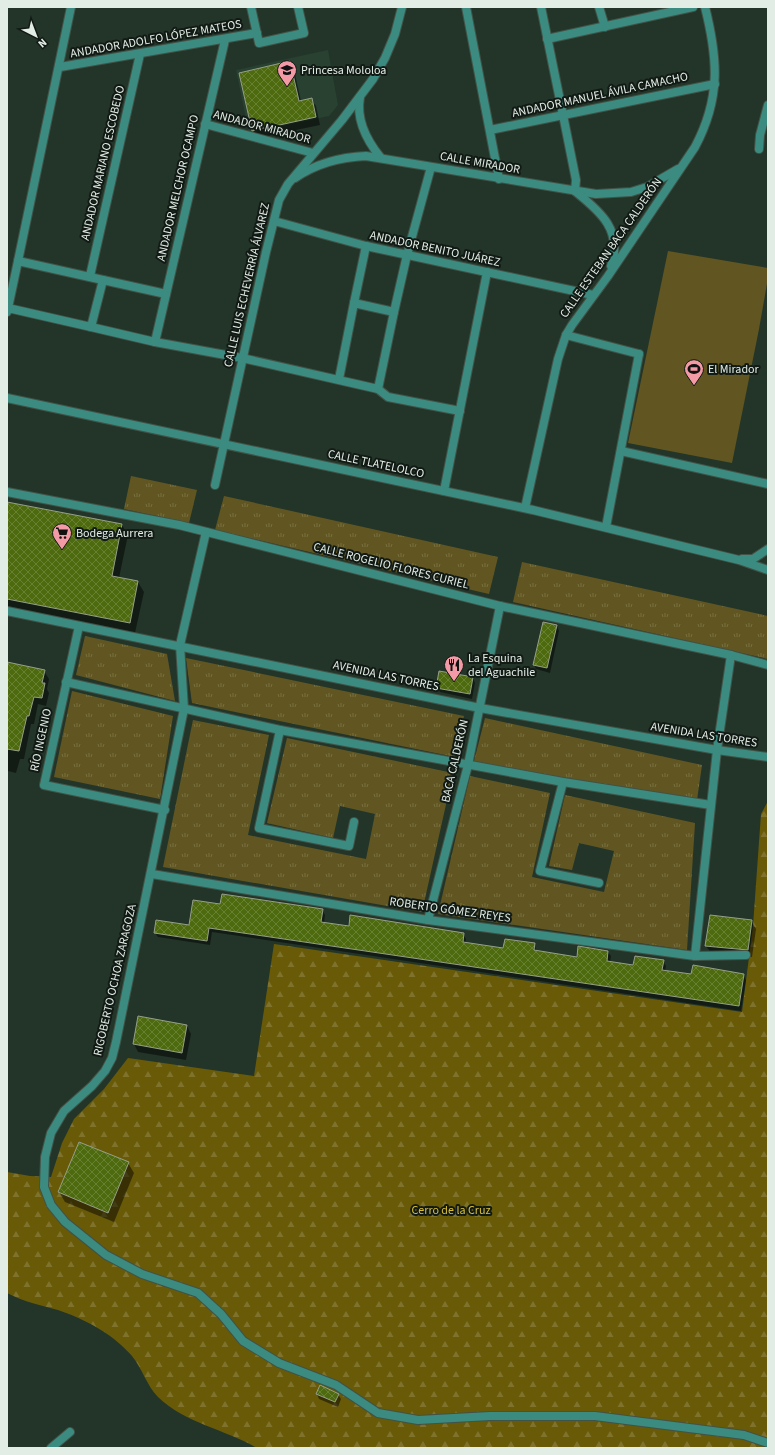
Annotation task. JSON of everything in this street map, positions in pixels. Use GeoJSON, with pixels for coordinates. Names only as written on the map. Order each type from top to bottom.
{"type":"FeatureCollection","features":[{"type":"Feature","properties":{"kind":"street"},"geometry":{"type":"LineString","coordinates":[[71,7],[60,67],[7,310],[155,342],[242,358],[339,379],[378,389],[388,397],[460,411]]}},
{"type":"Feature","properties":{"kind":"street"},"geometry":{"type":"LineString","coordinates":[[251,7],[259,43],[304,33],[298,7]]}},
{"type":"Feature","properties":{"kind":"street","name":"CALLE LUIS ECHEVERRÍA ÁLVAREZ"},"geometry":{"type":"LineString","coordinates":[[215,485],[242,358],[279,200],[288,184],[360,96],[385,58],[395,34],[402,7]]}},
{"type":"Feature","properties":{"kind":"street"},"geometry":{"type":"LineString","coordinates":[[466,7],[499,179]]}},
{"type":"Feature","properties":{"kind":"street"},"geometry":{"type":"LineString","coordinates":[[541,7],[576,180],[575,191],[593,206],[606,220],[613,234],[616,248],[608,276]]}},
{"type":"Feature","properties":{"kind":"street"},"geometry":{"type":"LineString","coordinates":[[599,7],[604,27]]}},
{"type":"Feature","properties":{"kind":"street"},"geometry":{"type":"LineString","coordinates":[[547,39],[693,7]]}},
{"type":"Feature","properties":{"kind":"street","name":"CALLE ESTEBAN BACA CALDERÓN"},"geometry":{"type":"LineString","coordinates":[[525,508],[558,359],[566,335],[593,295],[608,276],[704,131],[710,112],[715,84],[714,51],[705,7]]}},
{"type":"Feature","properties":{"kind":"street","name":"ANDADOR ADOLFO LÓPEZ MATEOS"},"geometry":{"type":"LineString","coordinates":[[60,67],[225,40],[257,33]]}},
{"type":"Feature","properties":{"kind":"street","name":"ANDADOR MELCHOR OCAMPO"},"geometry":{"type":"LineString","coordinates":[[155,342],[204,124],[225,40]]}},
{"type":"Feature","properties":{"kind":"street","name":"ANDADOR MARIANO ESCOBEDO"},"geometry":{"type":"LineString","coordinates":[[90,276],[140,54]]}},
{"type":"Feature","properties":{"kind":"street","name":"ANDADOR MANUEL ÁVILA CAMACHO"},"geometry":{"type":"LineString","coordinates":[[490,130],[715,84]]}},
{"type":"Feature","properties":{"kind":"street"},"geometry":{"type":"LineString","coordinates":[[360,96],[358,108],[366,136],[381,158]]}},
{"type":"Feature","properties":{"kind":"street"},"geometry":{"type":"LineString","coordinates":[[759,149],[760,135],[768,105]]}},
{"type":"Feature","properties":{"kind":"street","name":"ANDADOR MIRADOR"},"geometry":{"type":"LineString","coordinates":[[204,124],[313,153]]}},
{"type":"Feature","properties":{"kind":"street","name":"CALLE MIRADOR"},"geometry":{"type":"LineString","coordinates":[[288,184],[305,172],[335,159],[355,157],[381,158],[575,191],[611,194],[631,192],[647,187],[682,166]]}},
{"type":"Feature","properties":{"kind":"street"},"geometry":{"type":"LineString","coordinates":[[378,389],[406,255],[430,167]]}},
{"type":"Feature","properties":{"kind":"street","name":"ANDADOR BENITO JUÁREZ"},"geometry":{"type":"LineString","coordinates":[[274,221],[366,246],[593,295]]}},
{"type":"Feature","properties":{"kind":"street"},"geometry":{"type":"LineString","coordinates":[[339,379],[366,246]]}},
{"type":"Feature","properties":{"kind":"street"},"geometry":{"type":"LineString","coordinates":[[18,261],[166,294]]}},
{"type":"Feature","properties":{"kind":"street"},"geometry":{"type":"LineString","coordinates":[[444,491],[487,272]]}},
{"type":"Feature","properties":{"kind":"street"},"geometry":{"type":"LineString","coordinates":[[91,328],[103,280]]}},
{"type":"Feature","properties":{"kind":"street"},"geometry":{"type":"LineString","coordinates":[[354,303],[394,312]]}},
{"type":"Feature","properties":{"kind":"street"},"geometry":{"type":"LineString","coordinates":[[566,335],[639,354],[606,527]]}},
{"type":"Feature","properties":{"kind":"street","name":"CALLE TLATELOLCO"},"geometry":{"type":"LineString","coordinates":[[7,398],[525,508],[739,560],[768,570]]}},
{"type":"Feature","properties":{"kind":"street"},"geometry":{"type":"LineString","coordinates":[[621,452],[768,484]]}},
{"type":"Feature","properties":{"kind":"street","name":"CALLE ROGELIO FLORES CURIEL"},"geometry":{"type":"LineString","coordinates":[[7,492],[206,532],[500,606],[731,655],[768,665]]}},
{"type":"Feature","properties":{"kind":"street","name":"RIGOBERTO OCHOA ZARAGOZA"},"geometry":{"type":"LineString","coordinates":[[206,532],[180,646],[184,709],[152,874],[112,1058],[105,1071],[92,1086],[64,1111],[51,1134],[45,1157],[44,1187],[50,1205],[65,1222],[106,1255],[142,1274],[198,1293],[221,1314],[243,1341],[279,1363],[336,1385],[378,1413],[418,1420],[490,1416],[594,1416],[744,1435],[768,1443]]}},
{"type":"Feature","properties":{"kind":"street","name":"CALLE TLATELOLCO"},"geometry":{"type":"LineString","coordinates":[[739,560],[753,559],[768,549]]}},
{"type":"Feature","properties":{"kind":"street","name":"BACA CALDERÓN"},"geometry":{"type":"LineString","coordinates":[[428,920],[468,765],[500,606]]}},
{"type":"Feature","properties":{"kind":"street","name":"AVENIDA LAS TORRES"},"geometry":{"type":"LineString","coordinates":[[7,611],[480,708],[717,750],[765,756]]}},
{"type":"Feature","properties":{"kind":"street","name":"RÍO INGENIO"},"geometry":{"type":"LineString","coordinates":[[79,626],[44,785],[165,810]]}},
{"type":"Feature","properties":{"kind":"street"},"geometry":{"type":"LineString","coordinates":[[695,956],[717,750],[731,655]]}},
{"type":"Feature","properties":{"kind":"street"},"geometry":{"type":"LineString","coordinates":[[66,682],[280,730],[563,782],[711,805]]}},
{"type":"Feature","properties":{"kind":"street"},"geometry":{"type":"LineString","coordinates":[[280,730],[259,828],[349,846],[354,822]]}},
{"type":"Feature","properties":{"kind":"street"},"geometry":{"type":"LineString","coordinates":[[563,782],[540,871],[600,883]]}},
{"type":"Feature","properties":{"kind":"street","name":"ROBERTO GÓMEZ REYES"},"geometry":{"type":"LineString","coordinates":[[152,874],[428,920],[695,956],[746,955]]}},
{"type":"Feature","properties":{"kind":"street"},"geometry":{"type":"LineString","coordinates":[[51,1448],[70,1432]]}},
{"type":"Feature","properties":{"kind":"shaded area","name":"Princesa Mololoa"},"geometry":{"type":"Polygon","coordinates":[[[328,50],[338,105],[329,116],[249,133],[236,70],[328,50]]]}},
{"type":"Feature","properties":{"kind":"green space","name":"El Mirador"},"geometry":{"type":"Polygon","coordinates":[[[668,251],[768,268],[768,278],[759,329],[732,463],[628,443],[668,251]]]}},
{"type":"Feature","properties":{"kind":"green space"},"geometry":{"type":"Polygon","coordinates":[[[131,476],[197,490],[189,523],[124,509],[131,476]]]}},
{"type":"Feature","properties":{"kind":"green space"},"geometry":{"type":"Polygon","coordinates":[[[224,496],[498,557],[489,594],[215,530],[224,496]]]}},
{"type":"Feature","properties":{"kind":"green space"},"geometry":{"type":"Polygon","coordinates":[[[522,562],[768,616],[768,659],[513,602],[522,562]]]}},
{"type":"Feature","properties":{"kind":"green space"},"geometry":{"type":"Polygon","coordinates":[[[85,636],[167,654],[175,701],[76,675],[85,636]]]}},
{"type":"Feature","properties":{"kind":"green space"},"geometry":{"type":"Polygon","coordinates":[[[186,658],[464,716],[455,757],[192,703],[186,658]]]}},
{"type":"Feature","properties":{"kind":"green space"},"geometry":{"type":"Polygon","coordinates":[[[72,691],[173,716],[160,799],[54,777],[72,691]]]}},
{"type":"Feature","properties":{"kind":"green space"},"geometry":{"type":"Polygon","coordinates":[[[485,718],[702,765],[696,807],[474,761],[485,718]]]}},
{"type":"Feature","properties":{"kind":"green space"},"geometry":{"type":"Polygon","coordinates":[[[193,720],[269,735],[248,835],[366,859],[375,814],[340,806],[333,838],[267,823],[287,738],[453,773],[422,912],[163,867],[193,720]]]}},
{"type":"Feature","properties":{"kind":"green space"},"geometry":{"type":"Polygon","coordinates":[[[470,776],[550,793],[532,877],[604,892],[614,851],[579,843],[572,870],[549,866],[565,795],[695,823],[687,950],[438,914],[470,776]]]}},
{"type":"Feature","properties":{"kind":"green space","name":"Cerro de la Cruz"},"geometry":{"type":"Polygon","coordinates":[[[768,801],[768,1448],[257,1448],[245,1441],[193,1420],[169,1406],[154,1393],[130,1353],[116,1340],[98,1328],[65,1312],[26,1301],[7,1293],[7,1172],[30,1176],[51,1177],[62,1143],[74,1119],[104,1089],[128,1058],[254,1076],[274,944],[742,1012],[753,926],[761,814],[768,801]]]}},
{"type":"Feature","properties":{"kind":"building"},"geometry":{"type":"Polygon","coordinates":[[[290,61],[299,101],[312,98],[316,117],[252,131],[239,73],[290,61]]]}},
{"type":"Feature","properties":{"kind":"building","name":"Bodega Aurrera"},"geometry":{"type":"Polygon","coordinates":[[[7,502],[122,524],[112,576],[138,581],[130,623],[7,599],[7,502]]]}},
{"type":"Feature","properties":{"kind":"building"},"geometry":{"type":"Polygon","coordinates":[[[543,622],[557,625],[547,668],[533,665],[543,622]]]}},
{"type":"Feature","properties":{"kind":"building"},"geometry":{"type":"Polygon","coordinates":[[[7,662],[45,670],[42,683],[45,683],[42,698],[34,697],[29,716],[27,716],[19,751],[7,749],[7,662]]]}},
{"type":"Feature","properties":{"kind":"building","name":"La Esquina del Aguachile"},"geometry":{"type":"Polygon","coordinates":[[[439,671],[473,677],[470,694],[436,688],[439,671]]]}},
{"type":"Feature","properties":{"kind":"building"},"geometry":{"type":"Polygon","coordinates":[[[222,894],[323,909],[321,922],[349,926],[350,915],[464,933],[463,942],[503,948],[505,939],[535,943],[534,950],[577,957],[578,946],[608,951],[607,961],[633,965],[635,956],[664,960],[662,970],[691,974],[693,965],[744,974],[739,1006],[209,928],[207,941],[154,933],[156,920],[189,925],[193,900],[220,904],[222,894]]]}},
{"type":"Feature","properties":{"kind":"building"},"geometry":{"type":"Polygon","coordinates":[[[710,915],[752,920],[748,950],[705,946],[710,915]]]}},
{"type":"Feature","properties":{"kind":"building"},"geometry":{"type":"Polygon","coordinates":[[[138,1016],[187,1025],[182,1053],[133,1044],[138,1016]]]}},
{"type":"Feature","properties":{"kind":"building"},"geometry":{"type":"Polygon","coordinates":[[[79,1142],[129,1162],[108,1213],[58,1192],[79,1142]]]}},
{"type":"Feature","properties":{"kind":"building"},"geometry":{"type":"Polygon","coordinates":[[[320,1385],[339,1394],[335,1402],[316,1394],[320,1385]]]}},
{"type":"Feature","properties":{"kind":"place","name":"Princesa Mololoa"},"geometry":{"type":"Point","coordinates":[287,87]}},
{"type":"Feature","properties":{"kind":"place","name":"El Mirador"},"geometry":{"type":"Point","coordinates":[694,386]}},
{"type":"Feature","properties":{"kind":"place","name":"Bodega Aurrera"},"geometry":{"type":"Point","coordinates":[62,550]}},
{"type":"Feature","properties":{"kind":"place","name":"La Esquina del Aguachile"},"geometry":{"type":"Point","coordinates":[454,682]}}]}
